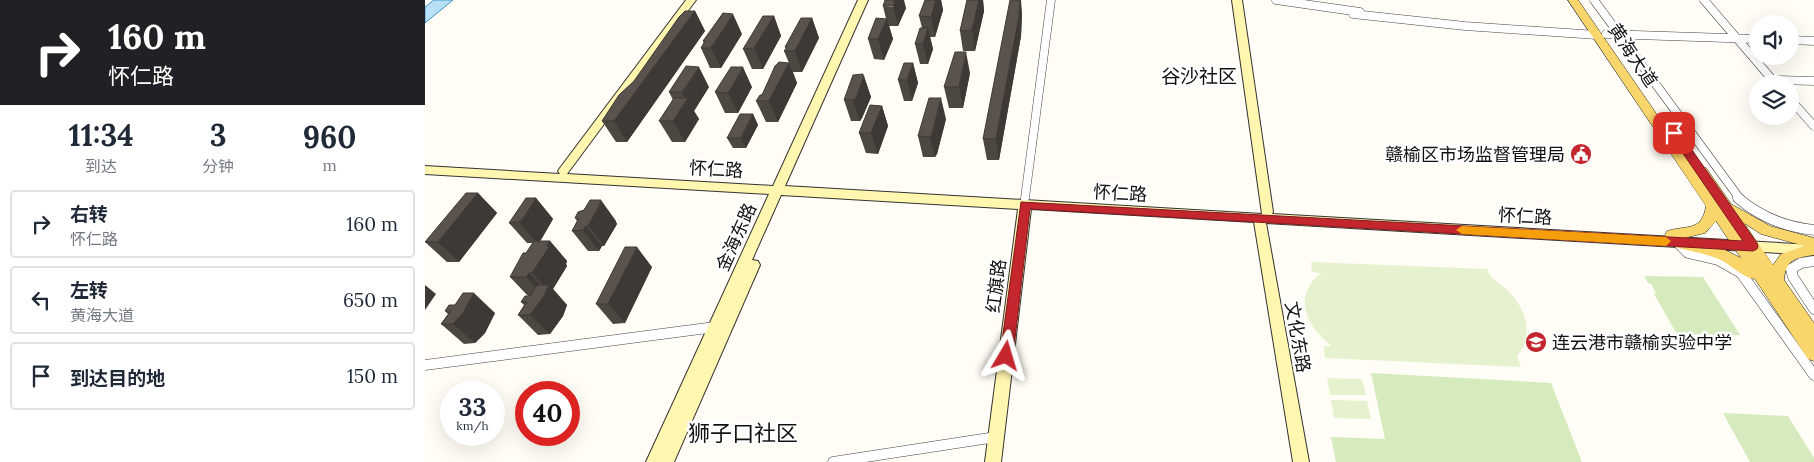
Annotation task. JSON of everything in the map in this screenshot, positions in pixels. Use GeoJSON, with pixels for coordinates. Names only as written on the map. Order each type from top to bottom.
{"type":"FeatureCollection","features":[{"type":"Feature","properties":{"kind":"main road"},"geometry":{"type":"LineString","coordinates":[[564,171],[691,0]]}},
{"type":"Feature","properties":{"kind":"main road","name":"金海东路"},"geometry":{"type":"LineString","coordinates":[[666,462],[863,0]]}},
{"type":"Feature","properties":{"kind":"main road","name":"金海东路"},"geometry":{"type":"LineString","coordinates":[[654,462],[715,327],[783,188],[870,0]]}},
{"type":"Feature","properties":{"kind":"main road"},"geometry":{"type":"LineString","coordinates":[[1231,0],[1262,214]]}},
{"type":"Feature","properties":{"kind":"main road"},"geometry":{"type":"LineString","coordinates":[[1237,0],[1262,214]]}},
{"type":"Feature","properties":{"kind":"main road","name":"黄海大道"},"geometry":{"type":"LineString","coordinates":[[1573,0],[1601,34]]}},
{"type":"Feature","properties":{"kind":"main road","name":"黄海大道"},"geometry":{"type":"LineString","coordinates":[[1582,0],[1601,34],[1770,282],[1814,354]]}},
{"type":"Feature","properties":{"kind":"main road","name":"怀仁路"},"geometry":{"type":"LineString","coordinates":[[425,164],[564,171],[783,188]]}},
{"type":"Feature","properties":{"kind":"main road","name":"怀仁路"},"geometry":{"type":"LineString","coordinates":[[425,170],[1025,201],[1743,242],[1814,243]]}},
{"type":"Feature","properties":{"kind":"main road","name":"红旗路"},"geometry":{"type":"LineString","coordinates":[[993,462],[1025,201]]}},
{"type":"Feature","properties":{"kind":"main road"},"geometry":{"type":"LineString","coordinates":[[1675,238],[1705,227],[1717,204],[1766,230],[1814,243]]}},
{"type":"Feature","properties":{"kind":"main road","name":"文化东路"},"geometry":{"type":"LineString","coordinates":[[1262,214],[1301,462]]}},
{"type":"Feature","properties":{"kind":"main road"},"geometry":{"type":"LineString","coordinates":[[1675,238],[1731,257],[1770,282],[1783,259],[1799,253],[1814,243]]}},
{"type":"Feature","properties":{"kind":"main road","name":"黄海大道"},"geometry":{"type":"LineString","coordinates":[[1770,282],[1814,335]]}},
{"type":"Feature","properties":{"kind":"street","name":"红旗路"},"geometry":{"type":"LineString","coordinates":[[1025,201],[1051,0]]}},
{"type":"Feature","properties":{"kind":"street"},"geometry":{"type":"LineString","coordinates":[[1276,0],[1350,10],[1376,16]]}},
{"type":"Feature","properties":{"kind":"street"},"geometry":{"type":"LineString","coordinates":[[1594,0],[1734,194],[1744,204],[1762,216],[1790,227],[1814,243]]}},
{"type":"Feature","properties":{"kind":"street"},"geometry":{"type":"LineString","coordinates":[[1704,0],[1769,75]]}},
{"type":"Feature","properties":{"kind":"street"},"geometry":{"type":"LineString","coordinates":[[1353,14],[1473,27],[1601,34],[1749,39]]}},
{"type":"Feature","properties":{"kind":"street"},"geometry":{"type":"LineString","coordinates":[[1799,40],[1814,41]]}},
{"type":"Feature","properties":{"kind":"street"},"geometry":{"type":"LineString","coordinates":[[1799,81],[1814,81]]}},
{"type":"Feature","properties":{"kind":"street"},"geometry":{"type":"LineString","coordinates":[[1799,109],[1814,126]]}},
{"type":"Feature","properties":{"kind":"street"},"geometry":{"type":"LineString","coordinates":[[1675,238],[1688,253],[1718,260],[1741,273],[1814,374]]}},
{"type":"Feature","properties":{"kind":"street"},"geometry":{"type":"LineString","coordinates":[[1814,262],[1801,263],[1791,269],[1793,277],[1814,309]]}},
{"type":"Feature","properties":{"kind":"street"},"geometry":{"type":"LineString","coordinates":[[425,365],[715,327]]}},
{"type":"Feature","properties":{"kind":"street"},"geometry":{"type":"LineString","coordinates":[[833,462],[997,437]]}},
{"type":"Feature","properties":{"kind":"green space"},"geometry":{"type":"Polygon","coordinates":[[[1311,262],[1487,269],[1492,278],[1513,296],[1523,312],[1527,329],[1523,347],[1517,356],[1521,367],[1325,358],[1324,346],[1332,346],[1316,330],[1306,311],[1307,292],[1312,282],[1321,273],[1312,272],[1311,262]]]}},
{"type":"Feature","properties":{"kind":"green space"},"geometry":{"type":"Polygon","coordinates":[[[1644,276],[1703,277],[1740,335],[1677,334],[1654,294],[1656,293],[1651,284],[1648,283],[1644,276]]]}},
{"type":"Feature","properties":{"kind":"green space"},"geometry":{"type":"Polygon","coordinates":[[[1371,373],[1551,383],[1582,462],[1336,462],[1331,437],[1385,439],[1371,373]]]}},
{"type":"Feature","properties":{"kind":"green space"},"geometry":{"type":"Polygon","coordinates":[[[1327,378],[1362,379],[1366,395],[1330,395],[1327,378]]]}},
{"type":"Feature","properties":{"kind":"green space"},"geometry":{"type":"Polygon","coordinates":[[[1331,400],[1367,401],[1371,419],[1334,418],[1331,400]]]}},
{"type":"Feature","properties":{"kind":"green space"},"geometry":{"type":"Polygon","coordinates":[[[1723,413],[1788,416],[1814,458],[1814,462],[1750,462],[1723,413]]]}},
{"type":"Feature","properties":{"kind":"water"},"geometry":{"type":"Polygon","coordinates":[[[434,0],[453,0],[425,23],[425,7],[434,0]]]}},
{"type":"Feature","properties":{"kind":"building"},"geometry":{"type":"Polygon","coordinates":[[[885,0],[895,0],[893,6],[883,6],[885,0]]]}},
{"type":"Feature","properties":{"kind":"building"},"geometry":{"type":"Polygon","coordinates":[[[925,0],[936,0],[931,17],[919,16],[925,0]]]}},
{"type":"Feature","properties":{"kind":"building"},"geometry":{"type":"Polygon","coordinates":[[[967,0],[979,0],[972,30],[960,31],[967,0]]]}},
{"type":"Feature","properties":{"kind":"building"},"geometry":{"type":"Polygon","coordinates":[[[1010,0],[1020,0],[1019,16],[996,139],[983,139],[1010,0]]]}},
{"type":"Feature","properties":{"kind":"building"},"geometry":{"type":"Polygon","coordinates":[[[685,11],[695,11],[614,121],[602,121],[619,95],[634,81],[685,11]]]}},
{"type":"Feature","properties":{"kind":"building"},"geometry":{"type":"Polygon","coordinates":[[[723,13],[733,14],[711,48],[701,48],[705,41],[703,41],[723,13]]]}},
{"type":"Feature","properties":{"kind":"building"},"geometry":{"type":"Polygon","coordinates":[[[763,16],[774,16],[754,48],[743,49],[763,16]]]}},
{"type":"Feature","properties":{"kind":"building"},"geometry":{"type":"Polygon","coordinates":[[[801,18],[812,18],[795,51],[784,51],[787,47],[785,47],[801,18]]]}},
{"type":"Feature","properties":{"kind":"building"},"geometry":{"type":"Polygon","coordinates":[[[876,18],[887,19],[878,39],[868,39],[876,18]]]}},
{"type":"Feature","properties":{"kind":"building"},"geometry":{"type":"Polygon","coordinates":[[[920,28],[928,28],[923,44],[915,44],[920,28]]]}},
{"type":"Feature","properties":{"kind":"building"},"geometry":{"type":"Polygon","coordinates":[[[955,52],[966,52],[959,87],[944,87],[955,52]]]}},
{"type":"Feature","properties":{"kind":"building"},"geometry":{"type":"Polygon","coordinates":[[[779,62],[789,63],[769,101],[756,101],[762,95],[775,66],[779,62]]]}},
{"type":"Feature","properties":{"kind":"building"},"geometry":{"type":"Polygon","coordinates":[[[904,63],[913,63],[907,80],[898,80],[904,63]]]}},
{"type":"Feature","properties":{"kind":"building"},"geometry":{"type":"Polygon","coordinates":[[[686,66],[699,67],[682,92],[669,92],[686,66]]]}},
{"type":"Feature","properties":{"kind":"building"},"geometry":{"type":"Polygon","coordinates":[[[731,67],[743,67],[728,93],[715,92],[731,67]]]}},
{"type":"Feature","properties":{"kind":"building"},"geometry":{"type":"Polygon","coordinates":[[[863,74],[862,76],[864,76],[856,98],[844,100],[853,75],[863,74]]]}},
{"type":"Feature","properties":{"kind":"building"},"geometry":{"type":"Polygon","coordinates":[[[674,98],[688,98],[673,121],[659,121],[674,98]]]}},
{"type":"Feature","properties":{"kind":"building"},"geometry":{"type":"Polygon","coordinates":[[[929,98],[941,98],[932,134],[930,137],[918,136],[929,98]]]}},
{"type":"Feature","properties":{"kind":"building"},"geometry":{"type":"Polygon","coordinates":[[[870,105],[882,106],[871,133],[859,133],[870,105]]]}},
{"type":"Feature","properties":{"kind":"building"},"geometry":{"type":"Polygon","coordinates":[[[740,114],[753,114],[741,138],[727,138],[740,114]]]}},
{"type":"Feature","properties":{"kind":"building"},"geometry":{"type":"Polygon","coordinates":[[[466,193],[478,193],[438,242],[425,242],[466,193]]]}},
{"type":"Feature","properties":{"kind":"building"},"geometry":{"type":"Polygon","coordinates":[[[526,198],[536,198],[523,219],[519,222],[509,223],[526,198]]]}},
{"type":"Feature","properties":{"kind":"building"},"geometry":{"type":"Polygon","coordinates":[[[590,200],[601,200],[599,203],[601,203],[588,226],[583,230],[572,231],[578,220],[578,218],[575,218],[578,212],[584,210],[590,200]]]}},
{"type":"Feature","properties":{"kind":"building"},"geometry":{"type":"Polygon","coordinates":[[[534,241],[550,241],[547,246],[550,246],[532,273],[529,273],[526,277],[510,277],[523,253],[526,253],[534,241]]]}},
{"type":"Feature","properties":{"kind":"building"},"geometry":{"type":"Polygon","coordinates":[[[625,247],[637,247],[608,304],[596,304],[625,247]]]}},
{"type":"Feature","properties":{"kind":"building"},"geometry":{"type":"Polygon","coordinates":[[[537,285],[549,285],[544,296],[530,315],[518,315],[527,302],[521,302],[525,296],[530,296],[537,285]]]}},
{"type":"Feature","properties":{"kind":"building"},"geometry":{"type":"Polygon","coordinates":[[[463,293],[474,293],[463,313],[453,324],[441,324],[451,311],[445,311],[449,305],[455,305],[463,293]]]}},
{"type":"Feature","properties":{"kind":"slow traffic"},"geometry":{"type":"LineString","coordinates":[[1462,230],[1666,241]]}},
{"type":"Feature","properties":{"kind":"place","name":"赣榆区市场监督管理局"},"geometry":{"type":"Point","coordinates":[1581,154]}},
{"type":"Feature","properties":{"kind":"place","name":"连云港市赣榆实验中学"},"geometry":{"type":"Point","coordinates":[1536,342]}},
{"type":"Feature","properties":{"kind":"district","name":"谷沙社区"},"geometry":{"type":"Point","coordinates":[1199,76]}},
{"type":"Feature","properties":{"kind":"district","name":"狮子口社区"},"geometry":{"type":"Point","coordinates":[743,433]}},
{"type":"Feature","properties":{"kind":"route"},"geometry":{"type":"LineString","coordinates":[[1006,356],[1025,205],[1753,246],[1674,133]]}}]}
